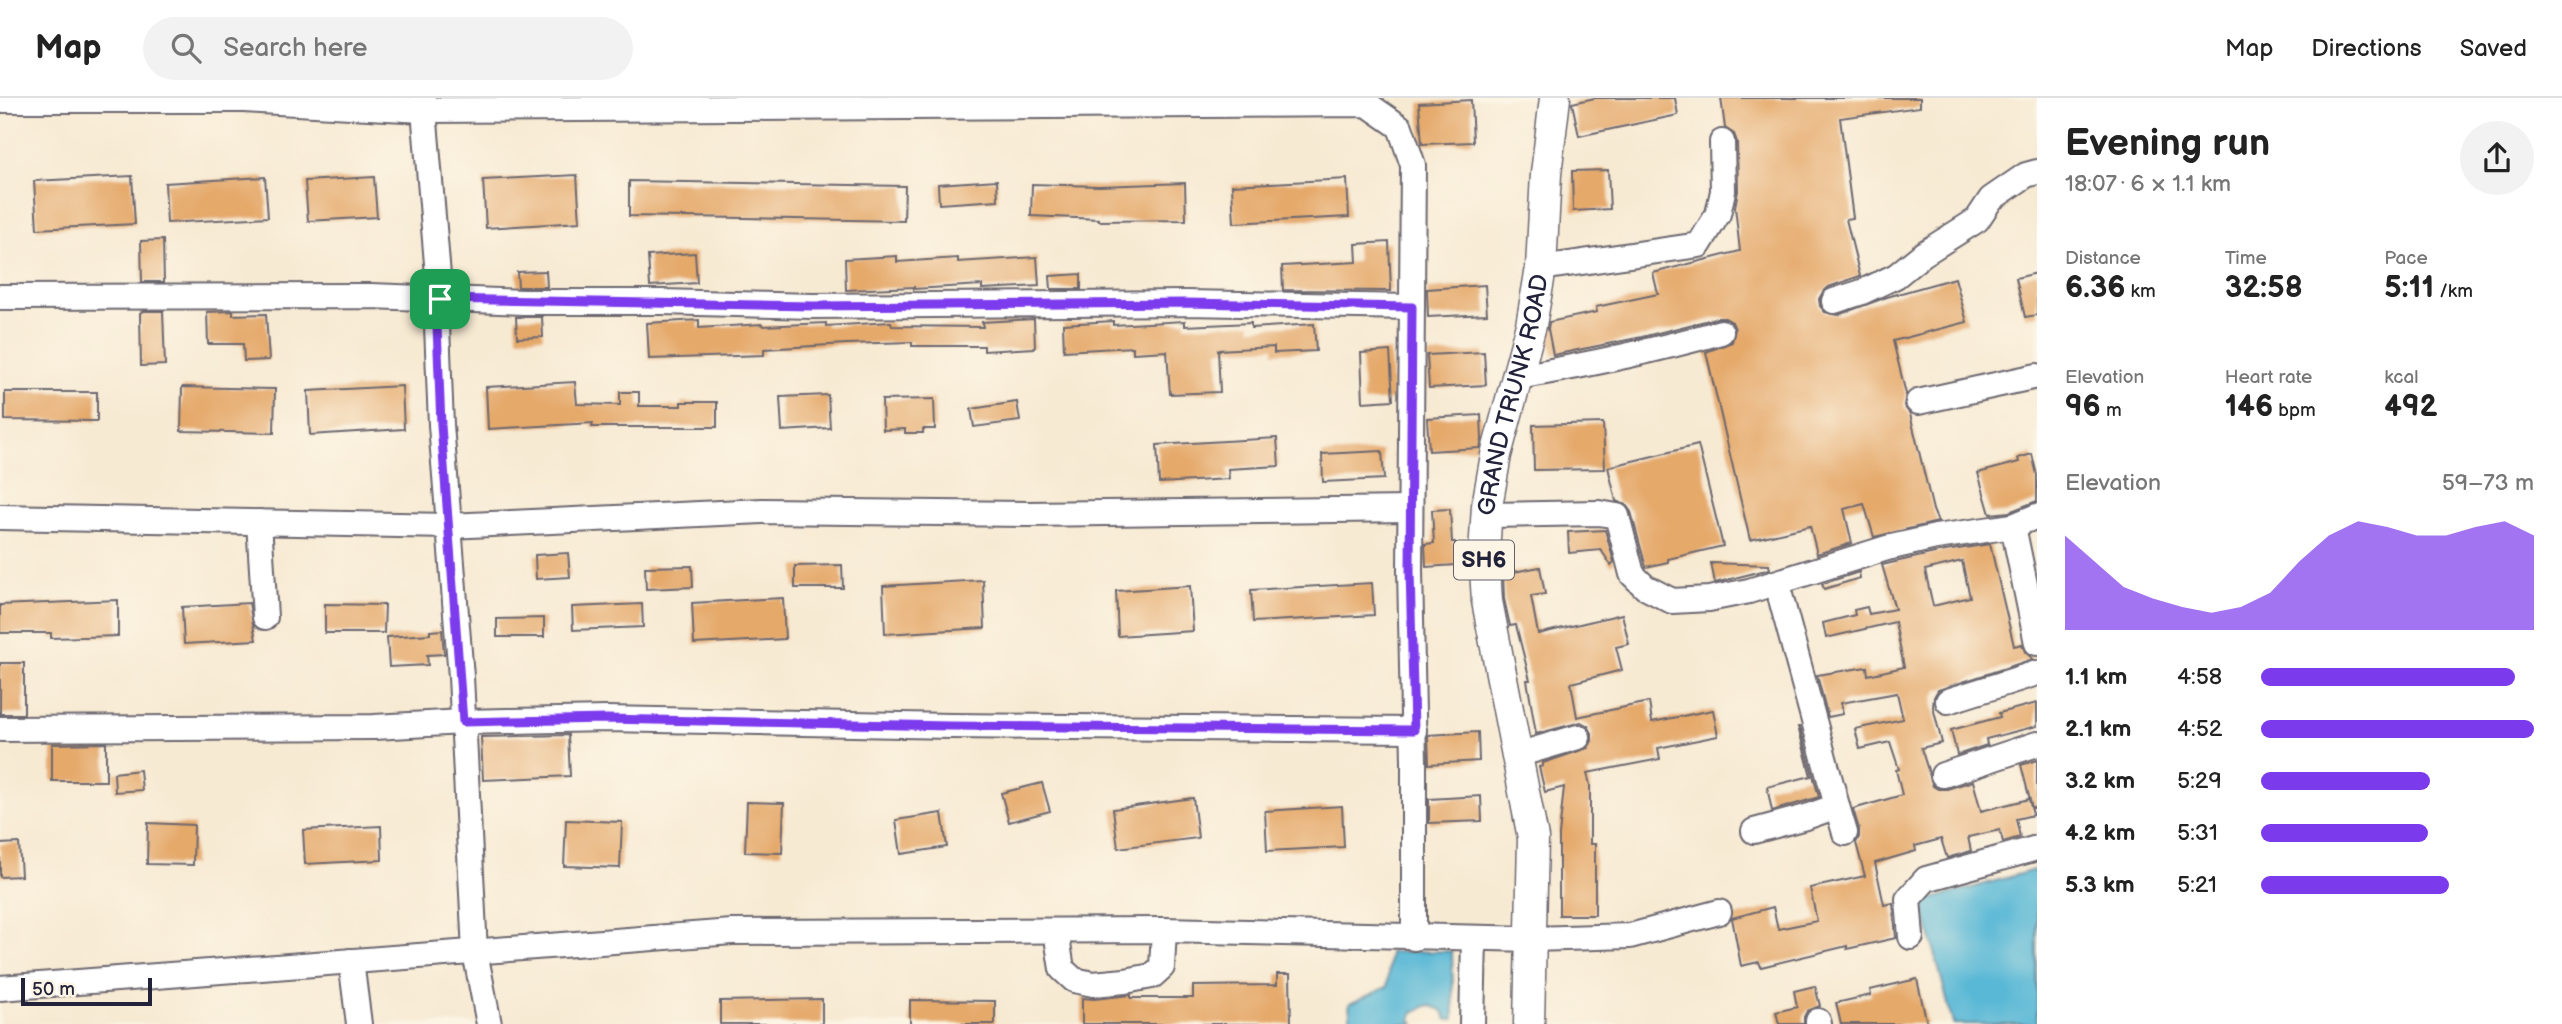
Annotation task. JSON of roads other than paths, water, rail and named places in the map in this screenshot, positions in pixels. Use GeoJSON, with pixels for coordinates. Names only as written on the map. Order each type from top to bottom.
{"type":"FeatureCollection","features":[{"type":"Feature","properties":{"kind":"main road","name":"GRAND TRUNK ROAD"},"geometry":{"type":"LineString","coordinates":[[1529,1024],[1533,838],[1487,601],[1484,554],[1496,455],[1531,325],[1541,268],[1546,174],[1555,98]]}},
{"type":"Feature","properties":{"kind":"street"},"geometry":{"type":"LineString","coordinates":[[0,100],[244,100],[423,104],[1065,101],[1367,104],[1392,109],[1413,165],[1410,509],[1414,938]]}},
{"type":"Feature","properties":{"kind":"street"},"geometry":{"type":"LineString","coordinates":[[423,104],[440,299],[437,326],[475,952],[489,1024]]}},
{"type":"Feature","properties":{"kind":"street"},"geometry":{"type":"LineString","coordinates":[[1541,268],[1699,245],[1718,214],[1723,191],[1722,142]]}},
{"type":"Feature","properties":{"kind":"street"},"geometry":{"type":"LineString","coordinates":[[1834,301],[1862,292],[1896,276],[1923,254],[1977,220],[1991,199],[2026,176],[2037,172]]}},
{"type":"Feature","properties":{"kind":"street"},"geometry":{"type":"LineString","coordinates":[[0,297],[371,296],[813,306],[1186,303],[1412,307]]}},
{"type":"Feature","properties":{"kind":"street"},"geometry":{"type":"LineString","coordinates":[[1518,377],[1588,365],[1721,331]]}},
{"type":"Feature","properties":{"kind":"street"},"geometry":{"type":"LineString","coordinates":[[1918,402],[2037,376]]}},
{"type":"Feature","properties":{"kind":"street"},"geometry":{"type":"LineString","coordinates":[[0,517],[449,526],[762,511],[1028,514],[1410,509]]}},
{"type":"Feature","properties":{"kind":"street"},"geometry":{"type":"LineString","coordinates":[[1487,515],[1599,513],[1617,516],[1632,574],[1645,587],[1672,601],[1729,596],[1887,548],[1936,537],[2013,526],[2037,516]]}},
{"type":"Feature","properties":{"kind":"street"},"geometry":{"type":"LineString","coordinates":[[259,522],[265,617]]}},
{"type":"Feature","properties":{"kind":"street"},"geometry":{"type":"LineString","coordinates":[[2013,526],[2037,643]]}},
{"type":"Feature","properties":{"kind":"street"},"geometry":{"type":"LineString","coordinates":[[1777,583],[1845,833]]}},
{"type":"Feature","properties":{"kind":"street"},"geometry":{"type":"LineString","coordinates":[[1948,701],[2037,673]]}},
{"type":"Feature","properties":{"kind":"street"},"geometry":{"type":"LineString","coordinates":[[0,729],[374,727],[606,719],[950,726],[1414,730]]}},
{"type":"Feature","properties":{"kind":"street"},"geometry":{"type":"LineString","coordinates":[[1517,755],[1578,737]]}},
{"type":"Feature","properties":{"kind":"street"},"geometry":{"type":"LineString","coordinates":[[1943,775],[2037,744]]}},
{"type":"Feature","properties":{"kind":"street"},"geometry":{"type":"LineString","coordinates":[[1754,831],[1837,806]]}},
{"type":"Feature","properties":{"kind":"street"},"geometry":{"type":"LineString","coordinates":[[1911,937],[1908,899],[1926,880],[2037,848]]}},
{"type":"Feature","properties":{"kind":"street"},"geometry":{"type":"LineString","coordinates":[[0,988],[732,932],[1164,930],[1532,939],[1630,936],[1719,912]]}},
{"type":"Feature","properties":{"kind":"street"},"geometry":{"type":"LineString","coordinates":[[1056,931],[1062,969],[1074,980],[1093,984],[1152,976],[1162,967],[1164,930]]}},
{"type":"Feature","properties":{"kind":"street"},"geometry":{"type":"LineString","coordinates":[[1472,1024],[1474,939]]}},
{"type":"Feature","properties":{"kind":"street"},"geometry":{"type":"LineString","coordinates":[[351,961],[359,1024]]}},
{"type":"Feature","properties":{"kind":"water"},"geometry":{"type":"Polygon","coordinates":[[[2037,869],[2037,1024],[1953,1024],[1922,902],[2037,869]]]}},
{"type":"Feature","properties":{"kind":"water"},"geometry":{"type":"Polygon","coordinates":[[[1452,951],[1454,1019],[1447,1020],[1442,1010],[1429,1005],[1413,1012],[1411,1020],[1414,1024],[1351,1024],[1349,1004],[1387,987],[1390,952],[1452,951]]]}}]}
